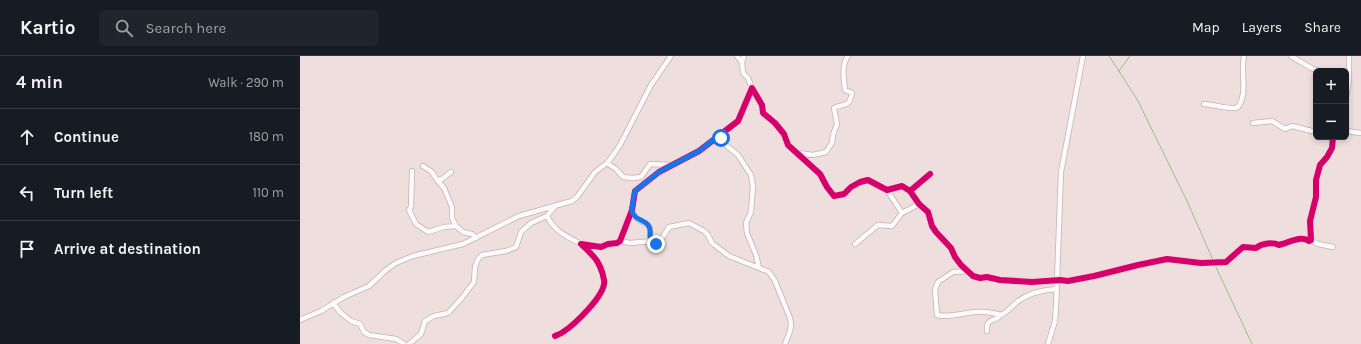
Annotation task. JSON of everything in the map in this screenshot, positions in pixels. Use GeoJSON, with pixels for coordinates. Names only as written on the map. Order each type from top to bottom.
{"type":"FeatureCollection","features":[{"type":"Feature","properties":{"kind":"street"},"geometry":{"type":"LineString","coordinates":[[300,320],[321,311],[353,292],[369,286],[396,263],[413,256],[455,246],[476,238],[519,216],[572,201],[577,197],[595,172],[607,163],[620,145],[651,85],[671,56]]}},
{"type":"Feature","properties":{"kind":"street"},"geometry":{"type":"LineString","coordinates":[[737,56],[742,62]]}},
{"type":"Feature","properties":{"kind":"street"},"geometry":{"type":"LineString","coordinates":[[744,56],[742,62],[742,73],[748,78],[762,105],[763,113],[775,123],[784,134],[788,145],[820,174],[834,196],[844,194],[851,187],[868,180],[888,190],[902,213]]}},
{"type":"Feature","properties":{"kind":"street"},"geometry":{"type":"LineString","coordinates":[[798,153],[813,155],[826,152],[832,143],[837,124],[834,108],[846,105],[850,101],[852,93],[845,90],[843,74],[845,59],[848,56]]}},
{"type":"Feature","properties":{"kind":"street"},"geometry":{"type":"LineString","coordinates":[[1048,344],[1055,321],[1061,172],[1082,56]]}},
{"type":"Feature","properties":{"kind":"street"},"geometry":{"type":"LineString","coordinates":[[1204,104],[1215,105],[1225,109],[1237,108],[1242,103],[1244,86],[1242,63],[1244,56]]}},
{"type":"Feature","properties":{"kind":"street"},"geometry":{"type":"LineString","coordinates":[[1292,56],[1313,69]]}},
{"type":"Feature","properties":{"kind":"street"},"geometry":{"type":"LineString","coordinates":[[1348,68],[1350,56]]}},
{"type":"Feature","properties":{"kind":"street"},"geometry":{"type":"LineString","coordinates":[[620,241],[632,210],[635,191],[659,172],[699,151],[738,121],[752,88]]}},
{"type":"Feature","properties":{"kind":"street"},"geometry":{"type":"LineString","coordinates":[[1253,123],[1272,121],[1285,129],[1292,126],[1313,131]]}},
{"type":"Feature","properties":{"kind":"street"},"geometry":{"type":"LineString","coordinates":[[1349,131],[1361,133]]}},
{"type":"Feature","properties":{"kind":"street"},"geometry":{"type":"LineString","coordinates":[[714,139],[721,138],[727,146],[738,155],[751,175],[753,186],[751,212],[746,223],[747,233],[756,255],[759,268]]}},
{"type":"Feature","properties":{"kind":"street"},"geometry":{"type":"LineString","coordinates":[[1311,240],[1310,220],[1316,197],[1316,180],[1320,165],[1332,148],[1333,140]]}},
{"type":"Feature","properties":{"kind":"street"},"geometry":{"type":"LineString","coordinates":[[607,163],[616,169],[622,177],[632,178],[641,177],[650,164],[672,165]]}},
{"type":"Feature","properties":{"kind":"street"},"geometry":{"type":"LineString","coordinates":[[423,166],[432,172],[444,188],[452,207],[452,218],[456,226],[463,232],[472,234],[476,238]]}},
{"type":"Feature","properties":{"kind":"street"},"geometry":{"type":"LineString","coordinates":[[412,171],[409,210],[416,224],[428,232],[444,227],[456,226]]}},
{"type":"Feature","properties":{"kind":"street"},"geometry":{"type":"LineString","coordinates":[[437,180],[442,179],[451,172]]}},
{"type":"Feature","properties":{"kind":"street"},"geometry":{"type":"LineString","coordinates":[[910,191],[930,174]]}},
{"type":"Feature","properties":{"kind":"street"},"geometry":{"type":"LineString","coordinates":[[888,190],[902,186],[910,191],[919,204],[928,212],[932,226],[947,242],[955,257],[973,276],[980,278],[987,277],[1000,280],[1032,282],[1068,281],[1094,276],[1138,264],[1167,259],[1201,263],[1226,262],[1243,247],[1256,248],[1260,245],[1279,245],[1300,239],[1311,240],[1318,244],[1333,247]]}},
{"type":"Feature","properties":{"kind":"street"},"geometry":{"type":"LineString","coordinates":[[855,244],[878,225],[892,226],[902,213],[919,204]]}},
{"type":"Feature","properties":{"kind":"street"},"geometry":{"type":"LineString","coordinates":[[409,344],[421,334],[425,322],[434,316],[448,313],[471,287],[474,282],[475,267],[478,259],[482,255],[506,250],[516,246],[520,232],[531,223],[547,216],[555,206]]}},
{"type":"Feature","properties":{"kind":"street"},"geometry":{"type":"LineString","coordinates":[[632,210],[635,217],[649,225],[651,229],[650,236],[656,244],[659,243],[668,227],[689,223],[704,231],[712,243],[729,256],[769,272],[775,281],[792,324],[790,334],[785,344]]}},
{"type":"Feature","properties":{"kind":"street"},"geometry":{"type":"LineString","coordinates":[[547,216],[555,229],[582,244],[601,247],[620,241],[630,243],[653,241]]}},
{"type":"Feature","properties":{"kind":"street"},"geometry":{"type":"LineString","coordinates":[[555,336],[563,333],[582,317],[593,304],[605,281],[593,255],[582,244]]}},
{"type":"Feature","properties":{"kind":"street"},"geometry":{"type":"LineString","coordinates":[[968,271],[953,272],[938,282],[936,290],[937,315],[953,316],[977,312],[1001,315]]}},
{"type":"Feature","properties":{"kind":"street"},"geometry":{"type":"LineString","coordinates":[[986,331],[988,322],[998,319],[1001,315],[1007,313],[1015,304],[1027,295],[1056,289]]}},
{"type":"Feature","properties":{"kind":"street"},"geometry":{"type":"LineString","coordinates":[[333,303],[340,312],[351,321],[360,324],[364,332],[369,335],[396,339],[404,344]]}},
{"type":"Feature","properties":{"kind":"waterway"},"geometry":{"type":"LineString","coordinates":[[1109,56],[1137,99],[1187,201],[1213,260]]}},
{"type":"Feature","properties":{"kind":"waterway"},"geometry":{"type":"LineString","coordinates":[[1119,71],[1130,56]]}},
{"type":"Feature","properties":{"kind":"waterway"},"geometry":{"type":"LineString","coordinates":[[1215,265],[1252,344]]}},
{"type":"Feature","properties":{"kind":"cycle path"},"geometry":{"type":"LineString","coordinates":[[555,336],[568,328],[589,309],[604,286],[604,280],[598,263],[581,244],[601,247],[620,241],[632,210],[635,191],[659,172],[699,151],[738,121],[752,88],[762,105],[763,113],[775,123],[784,134],[788,145],[820,174],[834,196],[844,194],[851,187],[868,180],[887,190],[902,186],[910,191],[930,174]]}},
{"type":"Feature","properties":{"kind":"cycle path"},"geometry":{"type":"LineString","coordinates":[[910,191],[919,204],[928,212],[932,226],[951,248],[961,265],[973,276],[980,278],[987,277],[1000,280],[1032,282],[1060,280],[1068,281],[1167,259],[1201,263],[1226,262],[1243,247],[1256,248],[1261,245],[1279,245],[1298,239],[1311,240],[1310,221],[1316,197],[1316,180],[1320,165],[1332,148],[1333,140]]}},
{"type":"Feature","properties":{"kind":"route"},"geometry":{"type":"LineString","coordinates":[[656,244],[650,236],[651,229],[649,225],[635,217],[632,210],[635,191],[659,172],[699,151],[714,139],[721,138]]}}]}
